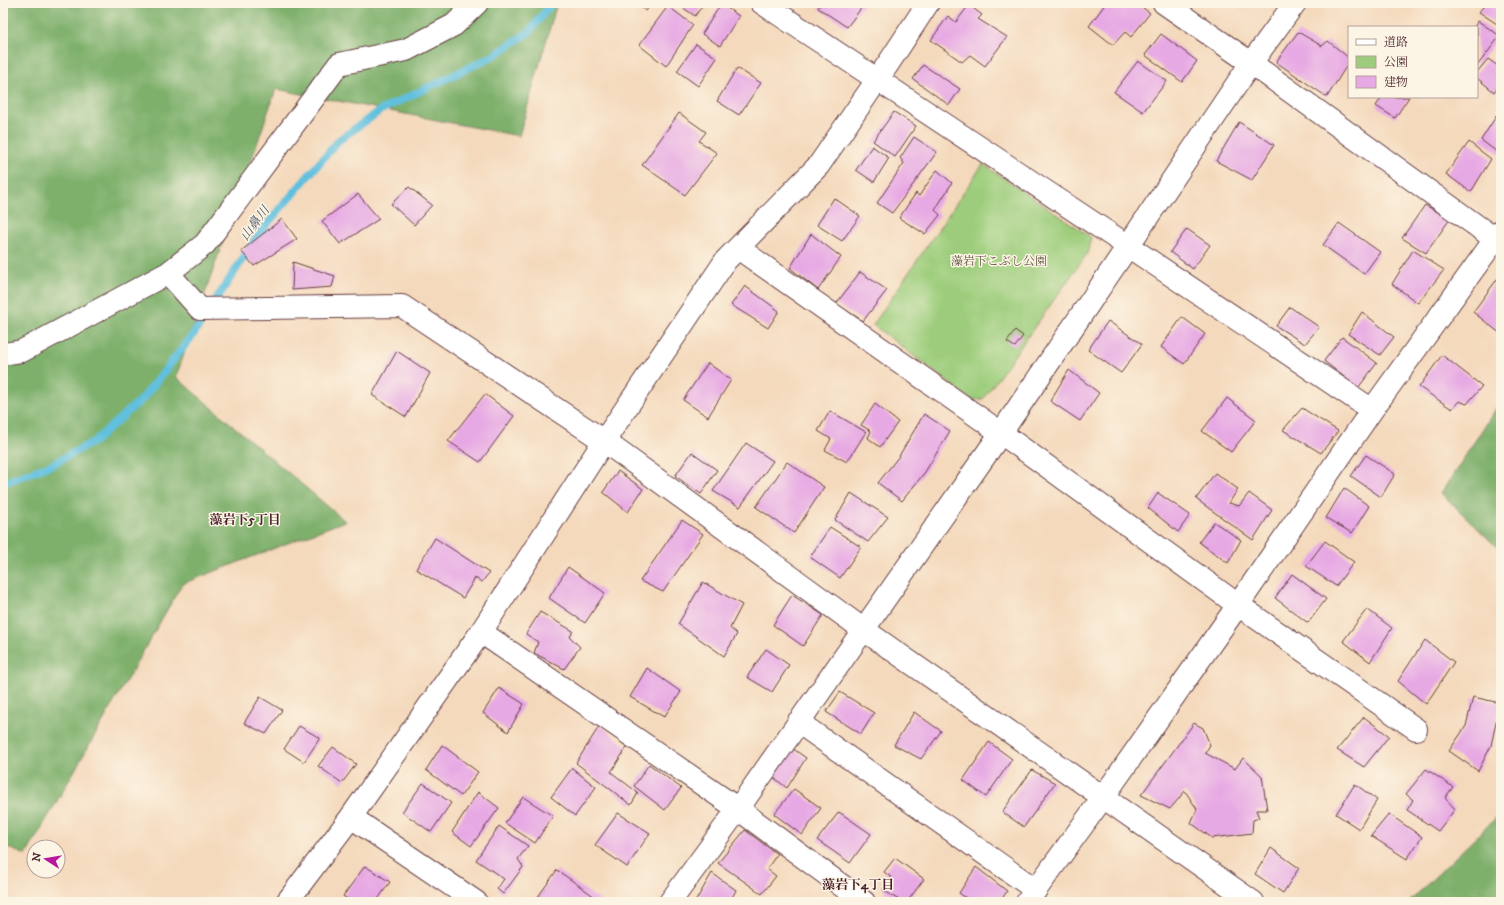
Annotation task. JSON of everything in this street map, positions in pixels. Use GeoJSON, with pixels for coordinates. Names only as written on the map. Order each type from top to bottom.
{"type":"FeatureCollection","features":[{"type":"Feature","properties":{"kind":"street"},"geometry":{"type":"LineString","coordinates":[[3,354],[22,351],[168,273],[205,244],[339,64],[406,50],[454,25],[477,3]]}},
{"type":"Feature","properties":{"kind":"street"},"geometry":{"type":"LineString","coordinates":[[762,3],[877,78],[1372,410]]}},
{"type":"Feature","properties":{"kind":"street"},"geometry":{"type":"LineString","coordinates":[[287,902],[351,817],[481,632],[604,441],[726,260],[819,165],[928,3]]}},
{"type":"Feature","properties":{"kind":"street"},"geometry":{"type":"LineString","coordinates":[[798,722],[1032,896],[1238,605],[1372,410],[1498,235],[1164,3]]}},
{"type":"Feature","properties":{"kind":"street"},"geometry":{"type":"LineString","coordinates":[[670,902],[738,809],[1001,433],[1251,63],[1295,3]]}},
{"type":"Feature","properties":{"kind":"street"},"geometry":{"type":"LineString","coordinates":[[738,248],[1001,433],[1238,605],[1416,729]]}},
{"type":"Feature","properties":{"kind":"street"},"geometry":{"type":"LineString","coordinates":[[168,273],[200,309],[402,306],[604,441],[864,630],[1104,796],[1253,902]]}},
{"type":"Feature","properties":{"kind":"street"},"geometry":{"type":"LineString","coordinates":[[481,632],[738,809],[864,902]]}},
{"type":"Feature","properties":{"kind":"street"},"geometry":{"type":"LineString","coordinates":[[351,817],[476,902]]}},
{"type":"Feature","properties":{"kind":"green space"},"geometry":{"type":"Polygon","coordinates":[[[3,3],[557,3],[519,136],[276,89],[176,377],[345,521],[182,584],[35,839],[26,839],[26,855],[3,846],[3,3]]]}},
{"type":"Feature","properties":{"kind":"green space","name":"藻岩下こぶし公園"},"geometry":{"type":"Polygon","coordinates":[[[983,164],[1091,237],[1087,254],[983,399],[972,400],[873,325],[983,164]]]}},
{"type":"Feature","properties":{"kind":"green space"},"geometry":{"type":"Polygon","coordinates":[[[1501,401],[1501,551],[1441,493],[1501,401]]]}},
{"type":"Feature","properties":{"kind":"green space"},"geometry":{"type":"Polygon","coordinates":[[[1501,813],[1501,902],[1409,902],[1501,813]]]}},
{"type":"Feature","properties":{"kind":"building"},"geometry":{"type":"Polygon","coordinates":[[[634,3],[652,3],[646,11],[634,3]]]}},
{"type":"Feature","properties":{"kind":"building"},"geometry":{"type":"Polygon","coordinates":[[[676,3],[704,3],[695,16],[676,3]]]}},
{"type":"Feature","properties":{"kind":"building"},"geometry":{"type":"Polygon","coordinates":[[[821,3],[865,3],[847,27],[818,8],[821,3]]]}},
{"type":"Feature","properties":{"kind":"building"},"geometry":{"type":"Polygon","coordinates":[[[1106,3],[1136,3],[1150,13],[1131,37],[1125,32],[1113,45],[1089,26],[1106,3]]]}},
{"type":"Feature","properties":{"kind":"building"},"geometry":{"type":"Polygon","coordinates":[[[1486,3],[1501,3],[1500,26],[1479,12],[1486,3]]]}},
{"type":"Feature","properties":{"kind":"building"},"geometry":{"type":"Polygon","coordinates":[[[721,4],[739,16],[720,46],[702,34],[721,4]]]}},
{"type":"Feature","properties":{"kind":"building"},"geometry":{"type":"Polygon","coordinates":[[[969,5],[982,15],[978,19],[1007,37],[985,66],[970,55],[962,62],[931,40],[948,16],[956,22],[969,5]]]}},
{"type":"Feature","properties":{"kind":"building"},"geometry":{"type":"Polygon","coordinates":[[[668,6],[693,25],[666,66],[639,45],[668,6]]]}},
{"type":"Feature","properties":{"kind":"building"},"geometry":{"type":"Polygon","coordinates":[[[1478,21],[1500,36],[1478,65],[1478,26],[1475,26],[1478,21]]]}},
{"type":"Feature","properties":{"kind":"building"},"geometry":{"type":"Polygon","coordinates":[[[1298,32],[1322,46],[1328,41],[1348,57],[1348,64],[1327,97],[1276,62],[1298,32]]]}},
{"type":"Feature","properties":{"kind":"building"},"geometry":{"type":"Polygon","coordinates":[[[1161,34],[1197,61],[1182,82],[1145,55],[1161,34]]]}},
{"type":"Feature","properties":{"kind":"building"},"geometry":{"type":"Polygon","coordinates":[[[696,44],[717,58],[698,86],[677,71],[696,44]]]}},
{"type":"Feature","properties":{"kind":"building"},"geometry":{"type":"Polygon","coordinates":[[[1488,59],[1501,68],[1501,82],[1494,92],[1478,79],[1478,71],[1488,59]]]}},
{"type":"Feature","properties":{"kind":"building"},"geometry":{"type":"Polygon","coordinates":[[[1138,61],[1167,81],[1143,112],[1114,92],[1138,61]]]}},
{"type":"Feature","properties":{"kind":"building"},"geometry":{"type":"Polygon","coordinates":[[[923,65],[960,89],[949,105],[913,79],[923,65]]]}},
{"type":"Feature","properties":{"kind":"building"},"geometry":{"type":"Polygon","coordinates":[[[737,68],[761,83],[739,115],[717,101],[737,68]]]}},
{"type":"Feature","properties":{"kind":"building"},"geometry":{"type":"Polygon","coordinates":[[[1381,98],[1408,98],[1395,118],[1376,106],[1381,98]]]}},
{"type":"Feature","properties":{"kind":"building"},"geometry":{"type":"Polygon","coordinates":[[[894,112],[916,126],[895,157],[873,141],[894,112]]]}},
{"type":"Feature","properties":{"kind":"building"},"geometry":{"type":"Polygon","coordinates":[[[679,113],[706,132],[699,141],[717,153],[685,195],[642,165],[679,113]]]}},
{"type":"Feature","properties":{"kind":"building"},"geometry":{"type":"Polygon","coordinates":[[[1497,115],[1501,118],[1501,155],[1481,140],[1497,115]]]}},
{"type":"Feature","properties":{"kind":"building"},"geometry":{"type":"Polygon","coordinates":[[[1239,122],[1274,145],[1252,180],[1216,161],[1239,122]]]}},
{"type":"Feature","properties":{"kind":"building"},"geometry":{"type":"Polygon","coordinates":[[[914,137],[937,152],[892,213],[877,203],[904,163],[900,158],[914,137]]]}},
{"type":"Feature","properties":{"kind":"building"},"geometry":{"type":"Polygon","coordinates":[[[1469,142],[1491,159],[1471,192],[1446,174],[1469,142]]]}},
{"type":"Feature","properties":{"kind":"building"},"geometry":{"type":"Polygon","coordinates":[[[872,146],[889,158],[874,182],[856,170],[872,146]]]}},
{"type":"Feature","properties":{"kind":"building"},"geometry":{"type":"Polygon","coordinates":[[[937,170],[952,183],[935,210],[940,215],[925,234],[899,218],[916,193],[919,196],[937,170]]]}},
{"type":"Feature","properties":{"kind":"building"},"geometry":{"type":"Polygon","coordinates":[[[409,187],[432,205],[414,225],[391,204],[409,187]]]}},
{"type":"Feature","properties":{"kind":"building"},"geometry":{"type":"Polygon","coordinates":[[[358,194],[379,219],[340,244],[322,221],[358,194]]]}},
{"type":"Feature","properties":{"kind":"building"},"geometry":{"type":"Polygon","coordinates":[[[834,198],[860,216],[842,241],[817,225],[834,198]]]}},
{"type":"Feature","properties":{"kind":"building"},"geometry":{"type":"Polygon","coordinates":[[[1425,205],[1450,219],[1426,253],[1402,238],[1425,205]]]}},
{"type":"Feature","properties":{"kind":"building"},"geometry":{"type":"Polygon","coordinates":[[[282,219],[297,239],[254,266],[241,251],[282,219]]]}},
{"type":"Feature","properties":{"kind":"building"},"geometry":{"type":"Polygon","coordinates":[[[1339,223],[1380,252],[1364,274],[1323,245],[1339,223]]]}},
{"type":"Feature","properties":{"kind":"building"},"geometry":{"type":"Polygon","coordinates":[[[1187,229],[1210,245],[1193,269],[1170,252],[1187,229]]]}},
{"type":"Feature","properties":{"kind":"building"},"geometry":{"type":"Polygon","coordinates":[[[811,234],[841,257],[818,290],[790,268],[811,234]]]}},
{"type":"Feature","properties":{"kind":"building"},"geometry":{"type":"Polygon","coordinates":[[[1413,250],[1444,270],[1418,303],[1392,284],[1413,250]]]}},
{"type":"Feature","properties":{"kind":"building"},"geometry":{"type":"Polygon","coordinates":[[[293,262],[335,276],[332,287],[292,290],[293,262]]]}},
{"type":"Feature","properties":{"kind":"building"},"geometry":{"type":"Polygon","coordinates":[[[860,272],[887,290],[863,321],[836,304],[860,272]]]}},
{"type":"Feature","properties":{"kind":"building"},"geometry":{"type":"Polygon","coordinates":[[[1498,278],[1501,280],[1501,334],[1473,312],[1498,278]]]}},
{"type":"Feature","properties":{"kind":"building"},"geometry":{"type":"Polygon","coordinates":[[[745,286],[779,311],[768,328],[731,305],[745,286]]]}},
{"type":"Feature","properties":{"kind":"building"},"geometry":{"type":"Polygon","coordinates":[[[1290,307],[1319,327],[1305,344],[1276,326],[1290,307]]]}},
{"type":"Feature","properties":{"kind":"building"},"geometry":{"type":"Polygon","coordinates":[[[1362,312],[1394,337],[1380,355],[1348,334],[1362,312]]]}},
{"type":"Feature","properties":{"kind":"building"},"geometry":{"type":"Polygon","coordinates":[[[1182,317],[1205,334],[1184,364],[1161,347],[1182,317]]]}},
{"type":"Feature","properties":{"kind":"building"},"geometry":{"type":"Polygon","coordinates":[[[1108,321],[1142,344],[1121,373],[1088,350],[1108,321]]]}},
{"type":"Feature","properties":{"kind":"building"},"geometry":{"type":"Polygon","coordinates":[[[1015,330],[1023,336],[1015,347],[1007,342],[1015,330]]]}},
{"type":"Feature","properties":{"kind":"building"},"geometry":{"type":"Polygon","coordinates":[[[1342,337],[1377,363],[1358,388],[1324,361],[1342,337]]]}},
{"type":"Feature","properties":{"kind":"building"},"geometry":{"type":"Polygon","coordinates":[[[397,351],[430,373],[406,417],[372,395],[397,351]]]}},
{"type":"Feature","properties":{"kind":"building"},"geometry":{"type":"Polygon","coordinates":[[[1442,355],[1482,386],[1467,404],[1459,401],[1452,409],[1419,387],[1442,355]]]}},
{"type":"Feature","properties":{"kind":"building"},"geometry":{"type":"Polygon","coordinates":[[[708,363],[731,380],[708,417],[683,400],[708,363]]]}},
{"type":"Feature","properties":{"kind":"building"},"geometry":{"type":"Polygon","coordinates":[[[1069,370],[1099,393],[1080,421],[1050,401],[1069,370]]]}},
{"type":"Feature","properties":{"kind":"building"},"geometry":{"type":"Polygon","coordinates":[[[485,394],[514,416],[480,462],[448,441],[485,394]]]}},
{"type":"Feature","properties":{"kind":"building"},"geometry":{"type":"Polygon","coordinates":[[[1227,398],[1256,420],[1231,452],[1202,431],[1227,398]]]}},
{"type":"Feature","properties":{"kind":"building"},"geometry":{"type":"Polygon","coordinates":[[[875,404],[898,422],[880,447],[868,438],[871,431],[861,425],[875,404]]]}},
{"type":"Feature","properties":{"kind":"building"},"geometry":{"type":"Polygon","coordinates":[[[1302,408],[1338,431],[1321,453],[1283,430],[1302,408]]]}},
{"type":"Feature","properties":{"kind":"building"},"geometry":{"type":"Polygon","coordinates":[[[830,411],[866,432],[847,462],[825,450],[831,439],[818,431],[830,411]]]}},
{"type":"Feature","properties":{"kind":"building"},"geometry":{"type":"Polygon","coordinates":[[[924,414],[950,431],[925,472],[902,501],[878,483],[899,456],[924,414]]]}},
{"type":"Feature","properties":{"kind":"building"},"geometry":{"type":"Polygon","coordinates":[[[746,443],[773,461],[740,507],[713,491],[746,443]]]}},
{"type":"Feature","properties":{"kind":"building"},"geometry":{"type":"Polygon","coordinates":[[[692,452],[717,470],[701,494],[675,476],[692,452]]]}},
{"type":"Feature","properties":{"kind":"building"},"geometry":{"type":"Polygon","coordinates":[[[1366,455],[1395,474],[1381,497],[1351,476],[1366,455]]]}},
{"type":"Feature","properties":{"kind":"building"},"geometry":{"type":"Polygon","coordinates":[[[787,462],[824,487],[794,533],[756,507],[787,462]]]}},
{"type":"Feature","properties":{"kind":"building"},"geometry":{"type":"Polygon","coordinates":[[[618,471],[643,489],[628,512],[603,492],[618,471]]]}},
{"type":"Feature","properties":{"kind":"building"},"geometry":{"type":"Polygon","coordinates":[[[1215,473],[1238,489],[1229,503],[1239,506],[1249,493],[1272,510],[1253,540],[1196,499],[1215,473]]]}},
{"type":"Feature","properties":{"kind":"building"},"geometry":{"type":"Polygon","coordinates":[[[1344,488],[1369,506],[1352,533],[1326,518],[1344,488]]]}},
{"type":"Feature","properties":{"kind":"building"},"geometry":{"type":"Polygon","coordinates":[[[851,493],[888,517],[868,542],[835,520],[851,493]]]}},
{"type":"Feature","properties":{"kind":"building"},"geometry":{"type":"Polygon","coordinates":[[[1158,493],[1190,515],[1178,532],[1148,508],[1158,493]]]}},
{"type":"Feature","properties":{"kind":"building"},"geometry":{"type":"Polygon","coordinates":[[[682,520],[703,534],[663,592],[640,581],[682,520]]]}},
{"type":"Feature","properties":{"kind":"building"},"geometry":{"type":"Polygon","coordinates":[[[1214,522],[1241,540],[1228,563],[1199,542],[1214,522]]]}},
{"type":"Feature","properties":{"kind":"building"},"geometry":{"type":"Polygon","coordinates":[[[830,527],[861,547],[840,578],[810,557],[830,527]]]}},
{"type":"Feature","properties":{"kind":"building"},"geometry":{"type":"Polygon","coordinates":[[[435,538],[489,573],[482,582],[475,578],[463,598],[416,569],[435,538]]]}},
{"type":"Feature","properties":{"kind":"building"},"geometry":{"type":"Polygon","coordinates":[[[1325,541],[1354,562],[1336,586],[1306,566],[1325,541]]]}},
{"type":"Feature","properties":{"kind":"building"},"geometry":{"type":"Polygon","coordinates":[[[568,567],[605,593],[585,623],[549,598],[568,567]]]}},
{"type":"Feature","properties":{"kind":"building"},"geometry":{"type":"Polygon","coordinates":[[[1292,574],[1326,599],[1308,623],[1275,598],[1292,574]]]}},
{"type":"Feature","properties":{"kind":"building"},"geometry":{"type":"Polygon","coordinates":[[[703,582],[742,605],[730,628],[737,634],[724,656],[678,624],[703,582]]]}},
{"type":"Feature","properties":{"kind":"building"},"geometry":{"type":"Polygon","coordinates":[[[792,595],[823,615],[803,646],[773,625],[792,595]]]}},
{"type":"Feature","properties":{"kind":"building"},"geometry":{"type":"Polygon","coordinates":[[[1367,609],[1392,628],[1370,662],[1343,641],[1367,609]]]}},
{"type":"Feature","properties":{"kind":"building"},"geometry":{"type":"Polygon","coordinates":[[[540,612],[573,631],[570,637],[580,647],[564,669],[534,653],[538,642],[526,634],[540,612]]]}},
{"type":"Feature","properties":{"kind":"building"},"geometry":{"type":"Polygon","coordinates":[[[1425,640],[1454,662],[1426,704],[1398,681],[1425,640]]]}},
{"type":"Feature","properties":{"kind":"building"},"geometry":{"type":"Polygon","coordinates":[[[766,649],[789,665],[772,692],[747,677],[766,649]]]}},
{"type":"Feature","properties":{"kind":"building"},"geometry":{"type":"Polygon","coordinates":[[[647,668],[681,692],[664,717],[630,697],[647,668]]]}},
{"type":"Feature","properties":{"kind":"building"},"geometry":{"type":"Polygon","coordinates":[[[499,688],[524,704],[508,732],[483,713],[499,688]]]}},
{"type":"Feature","properties":{"kind":"building"},"geometry":{"type":"Polygon","coordinates":[[[840,692],[874,713],[861,734],[826,712],[840,692]]]}},
{"type":"Feature","properties":{"kind":"building"},"geometry":{"type":"Polygon","coordinates":[[[260,697],[282,710],[266,734],[244,723],[260,697]]]}},
{"type":"Feature","properties":{"kind":"building"},"geometry":{"type":"Polygon","coordinates":[[[1473,697],[1500,703],[1491,746],[1478,771],[1449,751],[1466,726],[1473,697]]]}},
{"type":"Feature","properties":{"kind":"building"},"geometry":{"type":"Polygon","coordinates":[[[914,712],[941,731],[921,759],[894,745],[914,712]]]}},
{"type":"Feature","properties":{"kind":"building"},"geometry":{"type":"Polygon","coordinates":[[[1364,717],[1389,736],[1364,767],[1337,750],[1364,717]]]}},
{"type":"Feature","properties":{"kind":"building"},"geometry":{"type":"Polygon","coordinates":[[[1194,723],[1203,728],[1210,745],[1205,753],[1235,769],[1243,758],[1262,776],[1267,810],[1256,810],[1259,818],[1253,820],[1252,833],[1212,838],[1191,823],[1197,809],[1185,791],[1170,809],[1141,795],[1194,723]]]}},
{"type":"Feature","properties":{"kind":"building"},"geometry":{"type":"Polygon","coordinates":[[[600,725],[627,747],[611,772],[638,793],[631,805],[576,763],[600,725]]]}},
{"type":"Feature","properties":{"kind":"building"},"geometry":{"type":"Polygon","coordinates":[[[299,726],[320,738],[304,762],[284,749],[299,726]]]}},
{"type":"Feature","properties":{"kind":"building"},"geometry":{"type":"Polygon","coordinates":[[[989,742],[1012,759],[986,797],[963,780],[989,742]]]}},
{"type":"Feature","properties":{"kind":"building"},"geometry":{"type":"Polygon","coordinates":[[[442,745],[478,772],[461,796],[426,770],[442,745]]]}},
{"type":"Feature","properties":{"kind":"building"},"geometry":{"type":"Polygon","coordinates":[[[333,747],[356,764],[342,783],[318,766],[333,747]]]}},
{"type":"Feature","properties":{"kind":"building"},"geometry":{"type":"Polygon","coordinates":[[[792,748],[806,758],[787,788],[773,777],[792,748]]]}},
{"type":"Feature","properties":{"kind":"building"},"geometry":{"type":"Polygon","coordinates":[[[649,764],[681,788],[665,810],[634,786],[649,764]]]}},
{"type":"Feature","properties":{"kind":"building"},"geometry":{"type":"Polygon","coordinates":[[[572,768],[596,787],[575,816],[551,797],[572,768]]]}},
{"type":"Feature","properties":{"kind":"building"},"geometry":{"type":"Polygon","coordinates":[[[1426,769],[1453,787],[1445,798],[1455,809],[1438,831],[1407,810],[1413,800],[1406,794],[1426,769]]]}},
{"type":"Feature","properties":{"kind":"building"},"geometry":{"type":"Polygon","coordinates":[[[1032,770],[1055,783],[1024,827],[1002,812],[1032,770]]]}},
{"type":"Feature","properties":{"kind":"building"},"geometry":{"type":"Polygon","coordinates":[[[423,783],[451,803],[431,832],[402,812],[423,783]]]}},
{"type":"Feature","properties":{"kind":"building"},"geometry":{"type":"Polygon","coordinates":[[[1355,784],[1377,800],[1359,829],[1336,814],[1355,784]]]}},
{"type":"Feature","properties":{"kind":"building"},"geometry":{"type":"Polygon","coordinates":[[[794,789],[821,808],[802,835],[774,814],[794,789]]]}},
{"type":"Feature","properties":{"kind":"building"},"geometry":{"type":"Polygon","coordinates":[[[478,792],[499,808],[471,846],[452,832],[478,792]]]}},
{"type":"Feature","properties":{"kind":"building"},"geometry":{"type":"Polygon","coordinates":[[[523,797],[553,816],[535,843],[505,823],[523,797]]]}},
{"type":"Feature","properties":{"kind":"building"},"geometry":{"type":"Polygon","coordinates":[[[839,812],[871,834],[850,863],[817,840],[839,812]]]}},
{"type":"Feature","properties":{"kind":"building"},"geometry":{"type":"Polygon","coordinates":[[[618,813],[650,833],[627,867],[595,845],[618,813]]]}},
{"type":"Feature","properties":{"kind":"building"},"geometry":{"type":"Polygon","coordinates":[[[1389,814],[1422,837],[1407,859],[1371,836],[1389,814]]]}},
{"type":"Feature","properties":{"kind":"building"},"geometry":{"type":"Polygon","coordinates":[[[499,826],[528,846],[518,859],[523,867],[503,894],[497,889],[504,879],[476,860],[499,826]]]}},
{"type":"Feature","properties":{"kind":"building"},"geometry":{"type":"Polygon","coordinates":[[[745,830],[777,854],[767,869],[776,876],[762,894],[718,863],[745,830]]]}},
{"type":"Feature","properties":{"kind":"building"},"geometry":{"type":"Polygon","coordinates":[[[1271,848],[1299,868],[1283,893],[1255,874],[1271,848]]]}},
{"type":"Feature","properties":{"kind":"building"},"geometry":{"type":"Polygon","coordinates":[[[895,858],[924,879],[907,902],[902,902],[883,890],[892,878],[884,872],[895,858]]]}},
{"type":"Feature","properties":{"kind":"building"},"geometry":{"type":"Polygon","coordinates":[[[365,866],[390,882],[376,902],[351,902],[343,896],[365,866]]]}},
{"type":"Feature","properties":{"kind":"building"},"geometry":{"type":"Polygon","coordinates":[[[976,867],[1007,891],[1000,902],[972,902],[959,893],[976,867]]]}},
{"type":"Feature","properties":{"kind":"building"},"geometry":{"type":"Polygon","coordinates":[[[557,870],[602,902],[535,901],[557,870]]]}},
{"type":"Feature","properties":{"kind":"building"},"geometry":{"type":"Polygon","coordinates":[[[712,873],[736,890],[730,902],[695,902],[712,873]]]}},
{"type":"Feature","properties":{"kind":"waterway","name":"山鼻川"},"geometry":{"type":"LineString","coordinates":[[3,483],[51,465],[95,441],[143,398],[193,335],[261,231],[339,140],[381,110],[493,56],[529,32],[552,3]]}},
{"type":"Feature","properties":{"kind":"district","name":"藻岩下5丁目"},"geometry":{"type":"Point","coordinates":[245,519]}},
{"type":"Feature","properties":{"kind":"district","name":"藻岩下4丁目"},"geometry":{"type":"Point","coordinates":[858,884]}}]}
